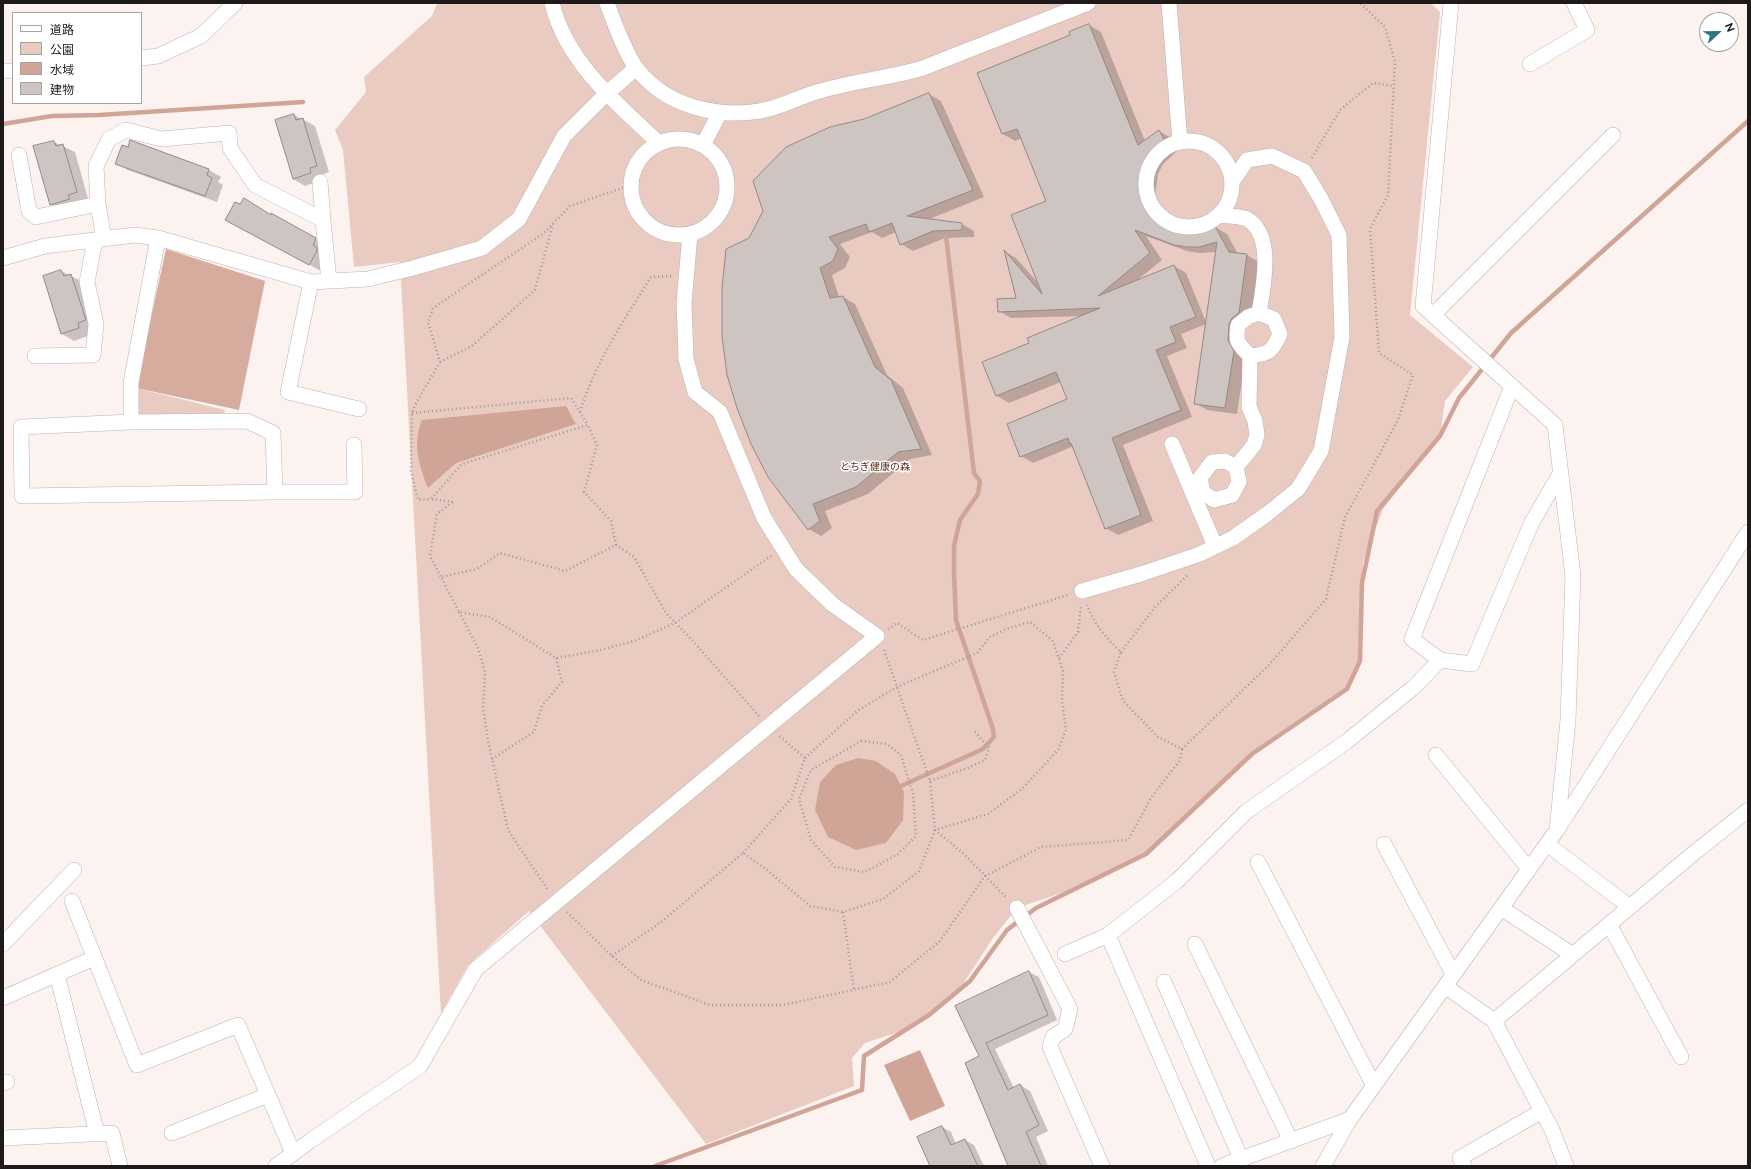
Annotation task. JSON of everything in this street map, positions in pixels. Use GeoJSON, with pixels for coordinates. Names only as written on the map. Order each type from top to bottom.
{"type":"FeatureCollection","features":[{"type":"Feature","properties":{"kind":"street"},"geometry":{"type":"LineString","coordinates":[[142,58],[158,56],[201,36],[235,3]]}},
{"type":"Feature","properties":{"kind":"street"},"geometry":{"type":"LineString","coordinates":[[552,3],[567,40],[576,55],[606,94],[659,143]]}},
{"type":"Feature","properties":{"kind":"street"},"geometry":{"type":"LineString","coordinates":[[607,3],[621,39],[636,68],[653,86],[675,100],[697,109],[738,113],[761,111],[817,91],[852,82],[902,74],[923,68],[1088,3]]}},
{"type":"Feature","properties":{"kind":"street"},"geometry":{"type":"LineString","coordinates":[[1169,3],[1180,142]]}},
{"type":"Feature","properties":{"kind":"street"},"geometry":{"type":"LineString","coordinates":[[1451,3],[1423,306],[1555,425],[1574,576],[1568,720],[1557,830]]}},
{"type":"Feature","properties":{"kind":"street"},"geometry":{"type":"LineString","coordinates":[[1530,64],[1587,30],[1574,3]]}},
{"type":"Feature","properties":{"kind":"street"},"geometry":{"type":"LineString","coordinates":[[3,258],[45,246],[134,235],[158,238],[311,282],[368,279],[482,248],[519,219],[564,136],[606,94],[636,68]]}},
{"type":"Feature","properties":{"kind":"street"},"geometry":{"type":"LineString","coordinates":[[703,145],[720,112]]}},
{"type":"Feature","properties":{"kind":"street"},"geometry":{"type":"LineString","coordinates":[[35,356],[93,355],[96,324],[87,282],[100,239],[96,166],[109,139],[126,130],[161,140],[229,133],[230,148],[255,185],[323,220]]}},
{"type":"Feature","properties":{"kind":"street"},"geometry":{"type":"LineString","coordinates":[[1433,315],[1613,135]]}},
{"type":"Feature","properties":{"kind":"street"},"geometry":{"type":"LineString","coordinates":[[678,138],[695,141],[703,145],[715,156],[724,170],[726,192],[723,206],[716,217],[700,230],[690,234],[670,234],[662,232],[649,224],[639,214],[634,205],[631,186],[632,176],[639,160],[644,153],[659,143],[678,138]]}},
{"type":"Feature","properties":{"kind":"street"},"geometry":{"type":"LineString","coordinates":[[1180,142],[1197,142],[1205,144],[1217,152],[1227,164],[1232,182],[1231,194],[1227,205],[1219,215],[1206,224],[1187,227],[1170,222],[1161,216],[1152,204],[1148,194],[1147,178],[1152,163],[1164,149],[1180,142]]}},
{"type":"Feature","properties":{"kind":"street"},"geometry":{"type":"LineString","coordinates":[[19,155],[29,211],[36,217],[98,204]]}},
{"type":"Feature","properties":{"kind":"street"},"geometry":{"type":"LineString","coordinates":[[1082,591],[1141,574],[1200,554],[1234,538],[1298,489],[1321,450],[1342,337],[1339,235],[1322,199],[1304,171],[1272,156],[1247,160],[1232,182]]}},
{"type":"Feature","properties":{"kind":"street"},"geometry":{"type":"LineString","coordinates":[[320,182],[329,281]]}},
{"type":"Feature","properties":{"kind":"street"},"geometry":{"type":"LineString","coordinates":[[1219,215],[1246,219],[1257,229],[1262,245],[1266,269],[1259,313]]}},
{"type":"Feature","properties":{"kind":"street"},"geometry":{"type":"LineString","coordinates":[[276,1166],[420,1066],[476,969],[767,726],[879,640],[832,604],[796,569],[764,518],[720,412],[695,392],[686,359],[684,303],[690,234]]}},
{"type":"Feature","properties":{"kind":"street"},"geometry":{"type":"LineString","coordinates":[[131,422],[131,383],[158,238]]}},
{"type":"Feature","properties":{"kind":"street"},"geometry":{"type":"LineString","coordinates":[[311,282],[288,392],[359,409]]}},
{"type":"Feature","properties":{"kind":"street"},"geometry":{"type":"LineString","coordinates":[[1236,466],[1254,445],[1257,435],[1255,422],[1249,407],[1250,356],[1236,338],[1238,325],[1248,317],[1259,313],[1274,319],[1280,334],[1275,346],[1266,354],[1250,356]]}},
{"type":"Feature","properties":{"kind":"street"},"geometry":{"type":"LineString","coordinates":[[1512,386],[1412,639],[1440,660],[1472,664],[1532,522],[1560,474]]}},
{"type":"Feature","properties":{"kind":"street"},"geometry":{"type":"LineString","coordinates":[[275,492],[273,433],[247,421],[131,422],[21,427],[22,496],[355,492],[354,445]]}},
{"type":"Feature","properties":{"kind":"street"},"geometry":{"type":"LineString","coordinates":[[1172,444],[1215,546]]}},
{"type":"Feature","properties":{"kind":"street"},"geometry":{"type":"LineString","coordinates":[[1323,1166],[1350,1119],[1557,830],[1748,532]]}},
{"type":"Feature","properties":{"kind":"street"},"geometry":{"type":"LineString","coordinates":[[1065,954],[1108,935],[1177,881],[1247,811],[1346,742],[1414,687],[1440,660]]}},
{"type":"Feature","properties":{"kind":"street"},"geometry":{"type":"LineString","coordinates":[[1436,755],[1529,869]]}},
{"type":"Feature","properties":{"kind":"street"},"geometry":{"type":"LineString","coordinates":[[1494,1021],[1694,852],[1741,820],[1748,810]]}},
{"type":"Feature","properties":{"kind":"street"},"geometry":{"type":"LineString","coordinates":[[1384,844],[1449,980],[1494,1021],[1552,1130],[1566,1166]]}},
{"type":"Feature","properties":{"kind":"street"},"geometry":{"type":"LineString","coordinates":[[1546,844],[1630,907]]}},
{"type":"Feature","properties":{"kind":"street"},"geometry":{"type":"LineString","coordinates":[[1258,862],[1374,1086]]}},
{"type":"Feature","properties":{"kind":"street"},"geometry":{"type":"LineString","coordinates":[[3,944],[74,870]]}},
{"type":"Feature","properties":{"kind":"street"},"geometry":{"type":"LineString","coordinates":[[72,901],[137,1065],[238,1025],[293,1153]]}},
{"type":"Feature","properties":{"kind":"street"},"geometry":{"type":"LineString","coordinates":[[1017,908],[1070,1009],[1065,1029],[1053,1036],[1050,1047],[1102,1166]]}},
{"type":"Feature","properties":{"kind":"street"},"geometry":{"type":"LineString","coordinates":[[1501,908],[1573,955]]}},
{"type":"Feature","properties":{"kind":"street"},"geometry":{"type":"LineString","coordinates":[[1609,924],[1681,1057]]}},
{"type":"Feature","properties":{"kind":"street"},"geometry":{"type":"LineString","coordinates":[[1108,935],[1208,1166]]}},
{"type":"Feature","properties":{"kind":"street"},"geometry":{"type":"LineString","coordinates":[[1195,944],[1291,1141]]}},
{"type":"Feature","properties":{"kind":"street"},"geometry":{"type":"LineString","coordinates":[[3,998],[94,958]]}},
{"type":"Feature","properties":{"kind":"street"},"geometry":{"type":"LineString","coordinates":[[57,974],[98,1134]]}},
{"type":"Feature","properties":{"kind":"street"},"geometry":{"type":"LineString","coordinates":[[1164,982],[1241,1159]]}},
{"type":"Feature","properties":{"kind":"street"},"geometry":{"type":"LineString","coordinates":[[172,1133],[268,1095]]}},
{"type":"Feature","properties":{"kind":"street"},"geometry":{"type":"LineString","coordinates":[[1464,1166],[1460,1158],[1542,1111]]}},
{"type":"Feature","properties":{"kind":"street"},"geometry":{"type":"LineString","coordinates":[[1222,1166],[1350,1119]]}},
{"type":"Feature","properties":{"kind":"street"},"geometry":{"type":"LineString","coordinates":[[3,1138],[112,1133],[120,1166]]}},
{"type":"Feature","properties":{"kind":"path"},"geometry":{"type":"LineString","coordinates":[[1304,171],[1340,110],[1373,83],[1394,86]]}},
{"type":"Feature","properties":{"kind":"path"},"geometry":{"type":"LineString","coordinates":[[440,362],[428,322],[433,308],[544,233],[570,206],[631,186]]}},
{"type":"Feature","properties":{"kind":"path"},"geometry":{"type":"LineString","coordinates":[[554,223],[535,290],[472,346],[440,362],[415,405],[412,413],[411,471],[418,500],[431,499],[452,502],[437,514],[430,556],[478,648],[486,672],[483,708],[492,758],[508,830],[556,902],[612,956],[641,980],[710,1005],[784,1005],[890,982],[940,941],[985,876],[1041,847],[1128,840],[1151,798],[1180,760],[1182,749],[1158,737],[1123,701],[1114,672],[1121,652],[1155,607],[1190,573]]}},
{"type":"Feature","properties":{"kind":"path"},"geometry":{"type":"LineString","coordinates":[[580,413],[586,392],[611,341],[650,277],[686,275]]}},
{"type":"Feature","properties":{"kind":"path"},"geometry":{"type":"LineString","coordinates":[[412,413],[571,398],[588,425],[597,445],[584,492],[611,521],[616,546],[634,558],[666,613],[767,726],[805,758]]}},
{"type":"Feature","properties":{"kind":"path"},"geometry":{"type":"LineString","coordinates":[[431,499],[462,464],[588,425]]}},
{"type":"Feature","properties":{"kind":"path"},"geometry":{"type":"LineString","coordinates":[[441,577],[477,569],[500,553],[565,571],[616,546]]}},
{"type":"Feature","properties":{"kind":"path"},"geometry":{"type":"LineString","coordinates":[[458,612],[490,617],[556,658],[596,651],[634,641],[675,623],[782,547]]}},
{"type":"Feature","properties":{"kind":"path"},"geometry":{"type":"LineString","coordinates":[[743,853],[767,870],[810,906],[843,912],[883,899],[920,871],[935,830],[930,781],[879,640],[897,623],[923,640],[1082,591]]}},
{"type":"Feature","properties":{"kind":"path"},"geometry":{"type":"LineString","coordinates":[[1082,591],[1092,619],[1107,638],[1121,652]]}},
{"type":"Feature","properties":{"kind":"path"},"geometry":{"type":"LineString","coordinates":[[1059,658],[1078,632],[1082,591]]}},
{"type":"Feature","properties":{"kind":"path"},"geometry":{"type":"LineString","coordinates":[[612,956],[661,922],[743,853],[790,799],[805,758],[857,711],[897,687],[977,653],[990,637],[1006,629],[1030,622],[1053,641],[1063,671],[1062,701],[1066,730],[1058,750],[1022,789],[988,814],[935,830]]}},
{"type":"Feature","properties":{"kind":"path"},"geometry":{"type":"LineString","coordinates":[[492,758],[534,732],[542,706],[562,682],[556,658]]}},
{"type":"Feature","properties":{"kind":"path"},"geometry":{"type":"LineString","coordinates":[[930,781],[985,760],[989,748],[974,731]]}},
{"type":"Feature","properties":{"kind":"path"},"geometry":{"type":"LineString","coordinates":[[861,741],[887,744],[901,755],[913,794],[916,836],[898,854],[865,872],[835,867],[810,840],[799,799],[811,770],[828,759],[861,741]]}},
{"type":"Feature","properties":{"kind":"path"},"geometry":{"type":"LineString","coordinates":[[935,830],[965,855],[1017,908]]}},
{"type":"Feature","properties":{"kind":"path"},"geometry":{"type":"LineString","coordinates":[[843,912],[854,991]]}},
{"type":"Feature","properties":{"kind":"green space","name":"とちぎ健康の森"},"geometry":{"type":"Polygon","coordinates":[[[437,3],[1431,3],[1440,12],[1410,315],[1473,367],[1445,401],[1440,436],[1383,509],[1363,562],[1360,661],[1347,689],[1252,754],[1146,854],[1094,882],[1017,908],[993,938],[961,987],[914,1027],[865,1043],[852,1058],[854,1086],[706,1144],[529,911],[468,965],[441,1014],[400,262],[354,267],[343,150],[335,130],[366,92],[364,77],[432,16],[437,3]]]}},
{"type":"Feature","properties":{"kind":"green space"},"geometry":{"type":"Polygon","coordinates":[[[136,388],[225,410],[224,414],[143,418],[135,411],[136,388]]]}},
{"type":"Feature","properties":{"kind":"shaded area"},"geometry":{"type":"Polygon","coordinates":[[[166,249],[265,281],[239,410],[136,388],[166,249]]]}},
{"type":"Feature","properties":{"kind":"water"},"geometry":{"type":"Polygon","coordinates":[[[566,406],[576,424],[456,463],[428,488],[422,471],[417,446],[417,438],[422,420],[566,406]]]}},
{"type":"Feature","properties":{"kind":"water"},"geometry":{"type":"Polygon","coordinates":[[[858,758],[876,761],[895,774],[904,792],[903,820],[886,843],[856,850],[828,837],[815,810],[820,782],[836,765],[858,758]]]}},
{"type":"Feature","properties":{"kind":"water"},"geometry":{"type":"Polygon","coordinates":[[[920,1050],[945,1106],[910,1121],[884,1065],[920,1050]]]}},
{"type":"Feature","properties":{"kind":"building"},"geometry":{"type":"Polygon","coordinates":[[[1089,24],[1138,145],[1159,130],[1166,143],[1151,157],[1146,167],[1143,188],[1149,209],[1164,224],[1184,232],[1205,230],[1215,226],[1229,252],[1247,254],[1239,313],[1232,318],[1229,324],[1228,340],[1234,351],[1225,408],[1194,404],[1217,242],[1199,247],[1187,247],[1174,245],[1135,230],[1150,253],[1098,296],[1174,265],[1196,317],[1170,327],[1176,342],[1156,350],[1181,410],[1112,438],[1141,515],[1105,529],[1068,438],[1020,457],[1007,424],[1067,399],[1056,372],[996,396],[982,362],[1029,343],[1027,338],[1100,308],[998,312],[997,299],[1016,298],[1004,250],[1042,294],[1011,215],[1046,201],[1017,129],[1002,134],[977,73],[1070,35],[1069,32],[1089,24]]]}},
{"type":"Feature","properties":{"kind":"building"},"geometry":{"type":"Polygon","coordinates":[[[929,93],[973,190],[907,216],[962,223],[962,230],[933,231],[900,245],[892,223],[869,232],[866,224],[829,237],[838,249],[833,261],[820,268],[830,298],[843,296],[875,367],[891,380],[921,449],[898,452],[856,487],[813,504],[820,521],[808,530],[768,477],[751,444],[737,408],[727,375],[722,336],[722,288],[726,249],[749,238],[763,211],[753,181],[786,147],[830,127],[864,119],[929,93]]]}},
{"type":"Feature","properties":{"kind":"building"},"geometry":{"type":"Polygon","coordinates":[[[294,114],[296,120],[303,118],[317,166],[310,168],[311,173],[293,179],[275,120],[294,114]]]}},
{"type":"Feature","properties":{"kind":"building"},"geometry":{"type":"Polygon","coordinates":[[[130,140],[209,169],[207,175],[212,178],[205,196],[115,164],[122,145],[128,147],[130,140]]]}},
{"type":"Feature","properties":{"kind":"building"},"geometry":{"type":"Polygon","coordinates":[[[54,141],[56,146],[63,144],[77,192],[68,195],[70,199],[50,205],[33,146],[54,141]]]}},
{"type":"Feature","properties":{"kind":"building"},"geometry":{"type":"Polygon","coordinates":[[[244,198],[271,215],[271,213],[316,238],[313,245],[317,248],[317,251],[309,265],[225,220],[235,202],[240,204],[244,198]]]}},
{"type":"Feature","properties":{"kind":"building"},"geometry":{"type":"Polygon","coordinates":[[[61,270],[64,276],[71,274],[86,320],[78,323],[79,328],[61,334],[43,276],[61,270]]]}},
{"type":"Feature","properties":{"kind":"building"},"geometry":{"type":"Polygon","coordinates":[[[1029,971],[1048,1015],[986,1043],[1008,1090],[1020,1084],[1039,1125],[1026,1132],[1041,1166],[1008,1166],[965,1063],[979,1056],[955,1006],[1029,971]]]}},
{"type":"Feature","properties":{"kind":"building"},"geometry":{"type":"Polygon","coordinates":[[[942,1126],[951,1145],[965,1139],[978,1166],[930,1166],[917,1137],[942,1126]]]}},
{"type":"Feature","properties":{"kind":"waterway"},"geometry":{"type":"LineString","coordinates":[[3,124],[52,116],[99,115],[303,102]]}},
{"type":"Feature","properties":{"kind":"waterway"},"geometry":{"type":"LineString","coordinates":[[655,1166],[862,1090],[864,1056],[929,1015],[970,981],[1007,930],[1036,908],[1146,854],[1252,754],[1347,689],[1360,661],[1362,583],[1377,511],[1440,436],[1459,398],[1511,333],[1748,121]]}},
{"type":"Feature","properties":{"kind":"waterway"},"geometry":{"type":"LineString","coordinates":[[901,786],[983,749],[994,737],[993,729],[956,620],[954,546],[960,520],[978,494],[980,481],[974,473],[946,236]]}}]}
